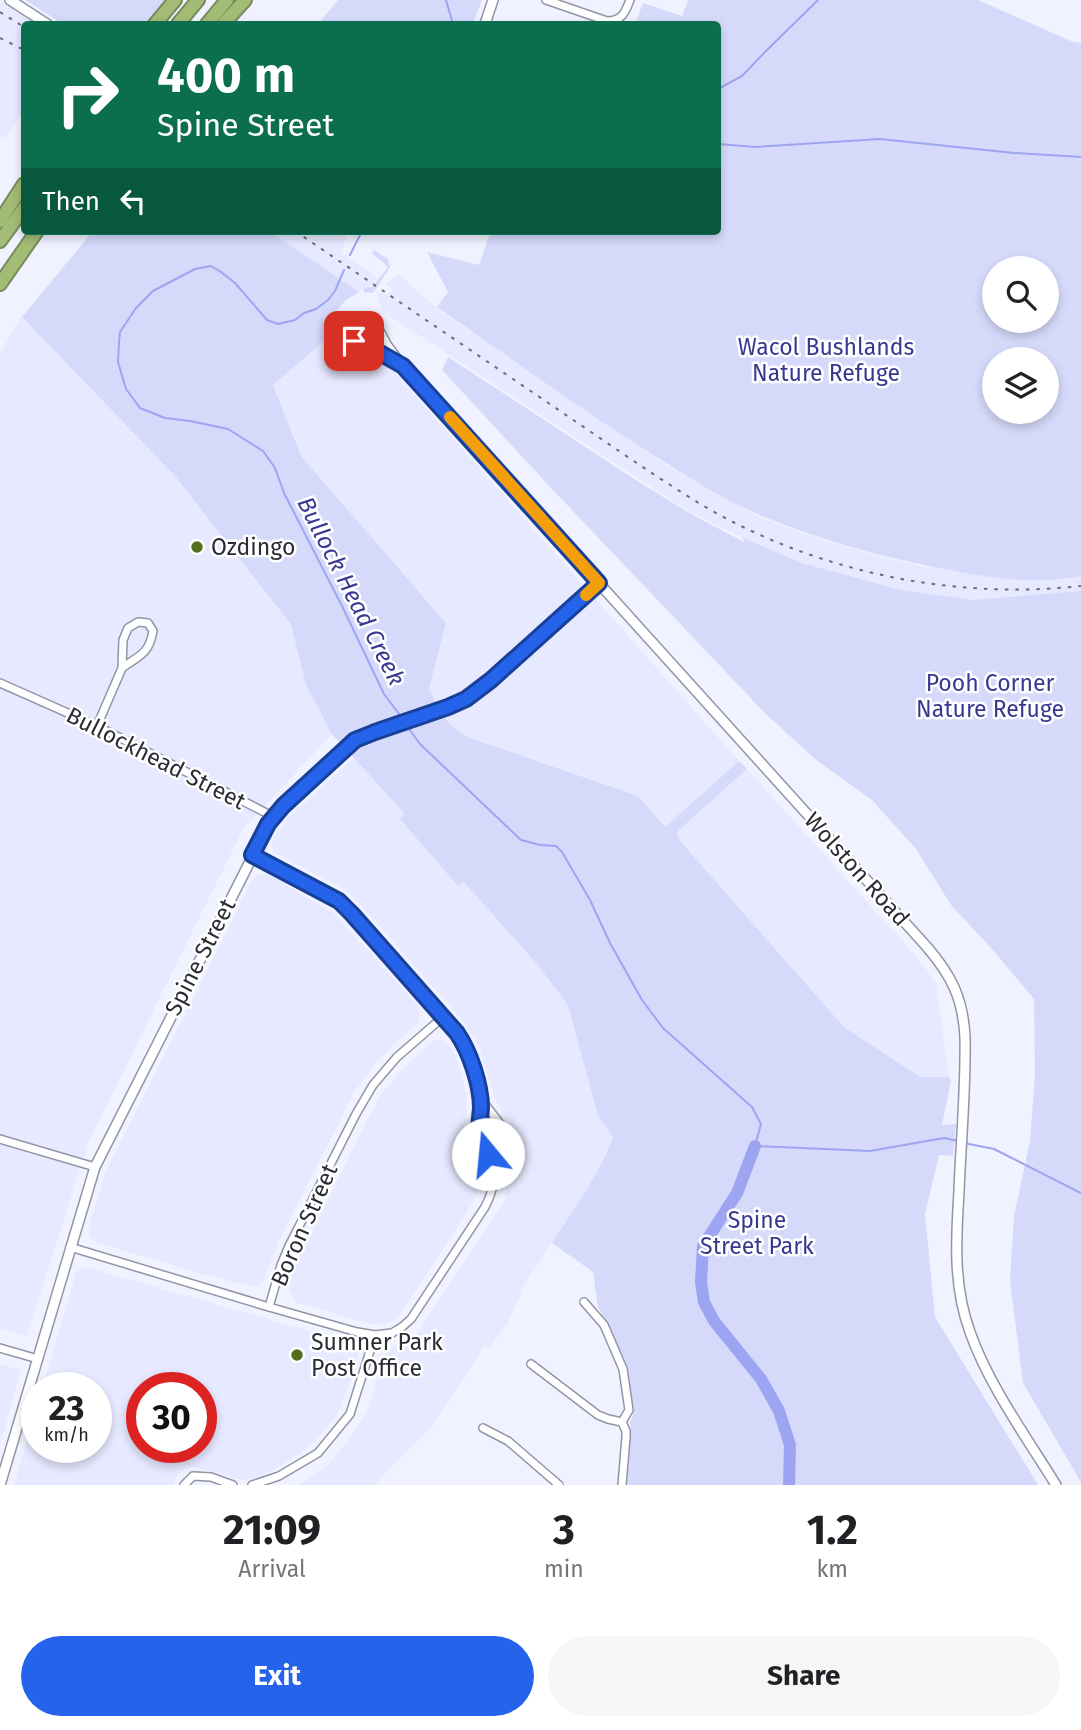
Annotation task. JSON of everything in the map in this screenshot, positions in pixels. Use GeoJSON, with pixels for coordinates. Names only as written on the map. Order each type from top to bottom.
{"type":"FeatureCollection","features":[{"type":"Feature","properties":{"kind":"highway"},"geometry":{"type":"LineString","coordinates":[[158,21],[175,0]]}},
{"type":"Feature","properties":{"kind":"highway"},"geometry":{"type":"LineString","coordinates":[[180,21],[198,0]]}},
{"type":"Feature","properties":{"kind":"highway"},"geometry":{"type":"LineString","coordinates":[[210,21],[227,0]]}},
{"type":"Feature","properties":{"kind":"highway"},"geometry":{"type":"LineString","coordinates":[[226,21],[245,0]]}},
{"type":"Feature","properties":{"kind":"highway"},"geometry":{"type":"LineString","coordinates":[[0,221],[21,189]]}},
{"type":"Feature","properties":{"kind":"highway"},"geometry":{"type":"LineString","coordinates":[[0,241],[21,212]]}},
{"type":"Feature","properties":{"kind":"highway"},"geometry":{"type":"LineString","coordinates":[[0,284],[36,235]]}},
{"type":"Feature","properties":{"kind":"street"},"geometry":{"type":"LineString","coordinates":[[10,0],[42,21]]}},
{"type":"Feature","properties":{"kind":"street"},"geometry":{"type":"LineString","coordinates":[[486,21],[493,0]]}},
{"type":"Feature","properties":{"kind":"street"},"geometry":{"type":"LineString","coordinates":[[546,0],[604,21]]}},
{"type":"Feature","properties":{"kind":"street"},"geometry":{"type":"LineString","coordinates":[[617,21],[622,18],[630,0]]}},
{"type":"Feature","properties":{"kind":"street","name":"Wolston Road"},"geometry":{"type":"LineString","coordinates":[[403,366],[360,346],[354,341],[354,326],[365,319],[377,325],[403,366],[945,969],[959,998],[965,1025],[956,1248],[963,1311],[987,1371],[1056,1485]]}},
{"type":"Feature","properties":{"kind":"street","name":"Spine Street"},"geometry":{"type":"LineString","coordinates":[[1,1485],[94,1167],[252,855],[274,817],[355,740],[466,699],[599,583]]}},
{"type":"Feature","properties":{"kind":"street"},"geometry":{"type":"LineString","coordinates":[[97,726],[122,668],[123,640],[128,628],[138,622],[148,623],[153,631],[150,645],[145,652],[122,668]]}},
{"type":"Feature","properties":{"kind":"street","name":"Bullockhead Street"},"geometry":{"type":"LineString","coordinates":[[0,683],[97,726],[274,817]]}},
{"type":"Feature","properties":{"kind":"street"},"geometry":{"type":"LineString","coordinates":[[252,855],[339,901],[352,914],[463,1042],[480,1095],[505,1136],[505,1144],[495,1154],[495,1181],[485,1207],[418,1309],[402,1327],[392,1333],[375,1335],[269,1307]]}},
{"type":"Feature","properties":{"kind":"street","name":"Boron Street"},"geometry":{"type":"LineString","coordinates":[[70,1247],[269,1307],[289,1246],[363,1101],[391,1064],[443,1017]]}},
{"type":"Feature","properties":{"kind":"street"},"geometry":{"type":"LineString","coordinates":[[480,1095],[479,1143],[482,1150],[495,1154]]}},
{"type":"Feature","properties":{"kind":"street"},"geometry":{"type":"LineString","coordinates":[[0,1139],[94,1167]]}},
{"type":"Feature","properties":{"kind":"street"},"geometry":{"type":"LineString","coordinates":[[584,1302],[604,1325],[623,1369],[629,1410],[622,1422]]}},
{"type":"Feature","properties":{"kind":"street"},"geometry":{"type":"LineString","coordinates":[[252,1485],[279,1476],[318,1453],[350,1414],[375,1335]]}},
{"type":"Feature","properties":{"kind":"street"},"geometry":{"type":"LineString","coordinates":[[0,1348],[38,1359]]}},
{"type":"Feature","properties":{"kind":"street"},"geometry":{"type":"LineString","coordinates":[[530,1364],[598,1415],[622,1422]]}},
{"type":"Feature","properties":{"kind":"street"},"geometry":{"type":"LineString","coordinates":[[622,1422],[626,1431],[622,1485]]}},
{"type":"Feature","properties":{"kind":"street"},"geometry":{"type":"LineString","coordinates":[[483,1428],[508,1441],[559,1485]]}},
{"type":"Feature","properties":{"kind":"street"},"geometry":{"type":"LineString","coordinates":[[184,1485],[193,1476],[211,1477],[233,1485]]}},
{"type":"Feature","properties":{"kind":"shaded area"},"geometry":{"type":"Polygon","coordinates":[[[0,1],[31,21],[21,21],[21,115],[4,138],[0,137],[0,1]]]}},
{"type":"Feature","properties":{"kind":"shaded area"},"geometry":{"type":"Polygon","coordinates":[[[275,235],[347,237],[341,252],[376,276],[373,286],[359,292],[275,235]]]}},
{"type":"Feature","properties":{"kind":"shaded area"},"geometry":{"type":"Polygon","coordinates":[[[399,274],[435,307],[675,470],[755,515],[863,552],[920,566],[1007,573],[1081,569],[1081,598],[1001,606],[901,590],[802,563],[743,538],[688,511],[382,311],[379,291],[388,296],[393,290],[385,284],[399,274]]]}},
{"type":"Feature","properties":{"kind":"shaded area"},"geometry":{"type":"Polygon","coordinates":[[[22,317],[175,476],[291,626],[306,685],[332,734],[243,829],[88,1143],[27,1336],[0,1329],[0,353],[22,317]]]}},
{"type":"Feature","properties":{"kind":"shaded area"},"geometry":{"type":"Polygon","coordinates":[[[333,333],[352,352],[378,359],[394,372],[739,761],[665,827],[638,796],[470,738],[446,722],[429,689],[446,623],[301,456],[273,385],[333,333]]]}},
{"type":"Feature","properties":{"kind":"shaded area"},"geometry":{"type":"Polygon","coordinates":[[[354,758],[537,964],[568,1005],[598,1116],[613,1138],[591,1184],[521,1290],[508,1322],[489,1349],[484,1346],[432,1427],[375,1485],[299,1485],[325,1467],[339,1452],[366,1413],[386,1353],[419,1331],[505,1200],[508,1166],[518,1144],[513,1127],[495,1099],[479,1046],[462,1020],[347,891],[272,849],[274,838],[286,820],[354,758]]]}},
{"type":"Feature","properties":{"kind":"shaded area"},"geometry":{"type":"Polygon","coordinates":[[[747,769],[920,961],[936,984],[949,1077],[920,1077],[844,1027],[681,842],[677,834],[679,830],[747,769]]]}},
{"type":"Feature","properties":{"kind":"shaded area"},"geometry":{"type":"Polygon","coordinates":[[[264,874],[281,880],[335,914],[417,1005],[420,1016],[418,1023],[374,1065],[354,1092],[279,1241],[263,1281],[253,1287],[96,1242],[91,1239],[88,1231],[105,1173],[250,882],[258,875],[264,874]]]}},
{"type":"Feature","properties":{"kind":"shaded area"},"geometry":{"type":"Polygon","coordinates":[[[441,1040],[448,1044],[457,1058],[467,1097],[465,1143],[481,1179],[474,1200],[409,1302],[394,1320],[370,1324],[295,1302],[288,1286],[298,1259],[381,1095],[403,1069],[433,1041],[441,1040]]]}},
{"type":"Feature","properties":{"kind":"shaded area"},"geometry":{"type":"Polygon","coordinates":[[[86,1267],[352,1343],[358,1351],[357,1360],[338,1413],[315,1442],[274,1470],[254,1478],[242,1480],[189,1467],[178,1472],[174,1485],[14,1485],[21,1461],[112,1463],[112,1372],[47,1372],[76,1273],[86,1267]]]}},
{"type":"Feature","properties":{"kind":"shaded area"},"geometry":{"type":"Polygon","coordinates":[[[0,1364],[21,1370],[0,1445],[0,1364]]]}},
{"type":"Feature","properties":{"kind":"green space"},"geometry":{"type":"Polygon","coordinates":[[[25,0],[166,0],[150,21],[58,21],[25,0]]]}},
{"type":"Feature","properties":{"kind":"green space"},"geometry":{"type":"Polygon","coordinates":[[[338,0],[482,0],[474,21],[320,21],[338,0]]]}},
{"type":"Feature","properties":{"kind":"green space","name":"Wacol Bushlands Nature Refuge"},"geometry":{"type":"Polygon","coordinates":[[[688,0],[978,0],[1073,42],[1081,43],[1081,576],[1025,580],[953,571],[844,545],[757,514],[707,488],[632,441],[437,307],[448,292],[427,252],[479,265],[490,235],[721,235],[721,21],[636,21],[643,3],[682,16],[688,0]]]}},
{"type":"Feature","properties":{"kind":"green space","name":"Spine Street Park"},"geometry":{"type":"Polygon","coordinates":[[[90,235],[275,235],[359,292],[345,301],[332,316],[333,333],[273,385],[301,456],[446,623],[429,689],[441,712],[449,723],[470,738],[638,796],[665,827],[739,761],[747,769],[677,834],[681,842],[844,1027],[920,1077],[949,1077],[951,1081],[942,1125],[956,1124],[953,1156],[939,1155],[925,1214],[935,1317],[1038,1485],[627,1485],[630,1422],[633,1416],[628,1374],[598,1307],[593,1272],[552,1243],[593,1179],[613,1138],[598,1116],[568,1005],[537,964],[464,882],[458,886],[400,819],[405,814],[332,734],[306,685],[291,625],[175,476],[22,317],[90,235]]]}},
{"type":"Feature","properties":{"kind":"green space"},"geometry":{"type":"Polygon","coordinates":[[[374,250],[388,259],[390,267],[373,293],[363,292],[365,288],[372,287],[388,267],[372,253],[374,250]]]}},
{"type":"Feature","properties":{"kind":"green space","name":"Pooh Corner Nature Refuge"},"geometry":{"type":"Polygon","coordinates":[[[448,357],[642,484],[744,542],[743,538],[802,563],[901,590],[972,600],[1081,591],[1081,1482],[1023,1383],[1010,1281],[1014,1216],[1030,1141],[1035,1075],[1034,999],[951,905],[916,849],[872,800],[815,759],[765,713],[442,370],[448,357]]]}},
{"type":"Feature","properties":{"kind":"waterway"},"geometry":{"type":"LineString","coordinates":[[446,0],[452,21]]}},
{"type":"Feature","properties":{"kind":"waterway"},"geometry":{"type":"LineString","coordinates":[[721,87],[742,76],[818,0]]}},
{"type":"Feature","properties":{"kind":"waterway","name":"Bullock Head Creek"},"geometry":{"type":"LineString","coordinates":[[721,144],[756,147],[880,139],[1081,157]]}},
{"type":"Feature","properties":{"kind":"waterway","name":"Bullock Head Creek"},"geometry":{"type":"LineString","coordinates":[[350,255],[360,235]]}},
{"type":"Feature","properties":{"kind":"waterway","name":"Bullock Head Creek"},"geometry":{"type":"LineString","coordinates":[[344,270],[328,300],[295,320],[278,324],[267,320],[235,283],[221,272],[211,266],[195,269],[153,291],[136,308],[120,332],[118,362],[126,389],[140,408],[165,418],[228,429],[263,451],[275,468],[284,493],[384,694],[402,718]]}},
{"type":"Feature","properties":{"kind":"waterway","name":"Bullock Head Creek"},"geometry":{"type":"LineString","coordinates":[[407,726],[420,744],[521,840],[556,846],[562,852],[642,1000],[663,1028],[752,1107],[761,1124],[755,1146],[870,1151],[944,1138],[958,1141]]}},
{"type":"Feature","properties":{"kind":"waterway"},"geometry":{"type":"LineString","coordinates":[[964,1143],[994,1149],[1081,1193]]}},
{"type":"Feature","properties":{"kind":"waterway"},"geometry":{"type":"LineString","coordinates":[[755,1146],[737,1193],[703,1246],[701,1282],[704,1302],[714,1321],[761,1379],[779,1411],[790,1445],[789,1485]]}},
{"type":"Feature","properties":{"kind":"railway"},"geometry":{"type":"LineString","coordinates":[[0,12],[21,25]]}},
{"type":"Feature","properties":{"kind":"railway"},"geometry":{"type":"LineString","coordinates":[[0,38],[21,48]]}},
{"type":"Feature","properties":{"kind":"railway"},"geometry":{"type":"LineString","coordinates":[[301,235],[647,470],[711,510],[774,541],[859,569],[947,586],[992,589],[1081,586]]}},
{"type":"Feature","properties":{"kind":"slow traffic"},"geometry":{"type":"LineString","coordinates":[[450,417],[599,583],[586,595]]}},
{"type":"Feature","properties":{"kind":"place","name":"Ozdingo"},"geometry":{"type":"Point","coordinates":[197,547]}},
{"type":"Feature","properties":{"kind":"place","name":"Sumner Park Post Office"},"geometry":{"type":"Point","coordinates":[297,1355]}},
{"type":"Feature","properties":{"kind":"route"},"geometry":{"type":"LineString","coordinates":[[354,341],[403,366],[599,583],[491,680],[466,699],[355,740],[283,806],[268,824],[252,855],[339,901],[457,1033],[467,1050],[477,1082],[481,1109],[479,1143],[482,1150],[488,1154]]}}]}
